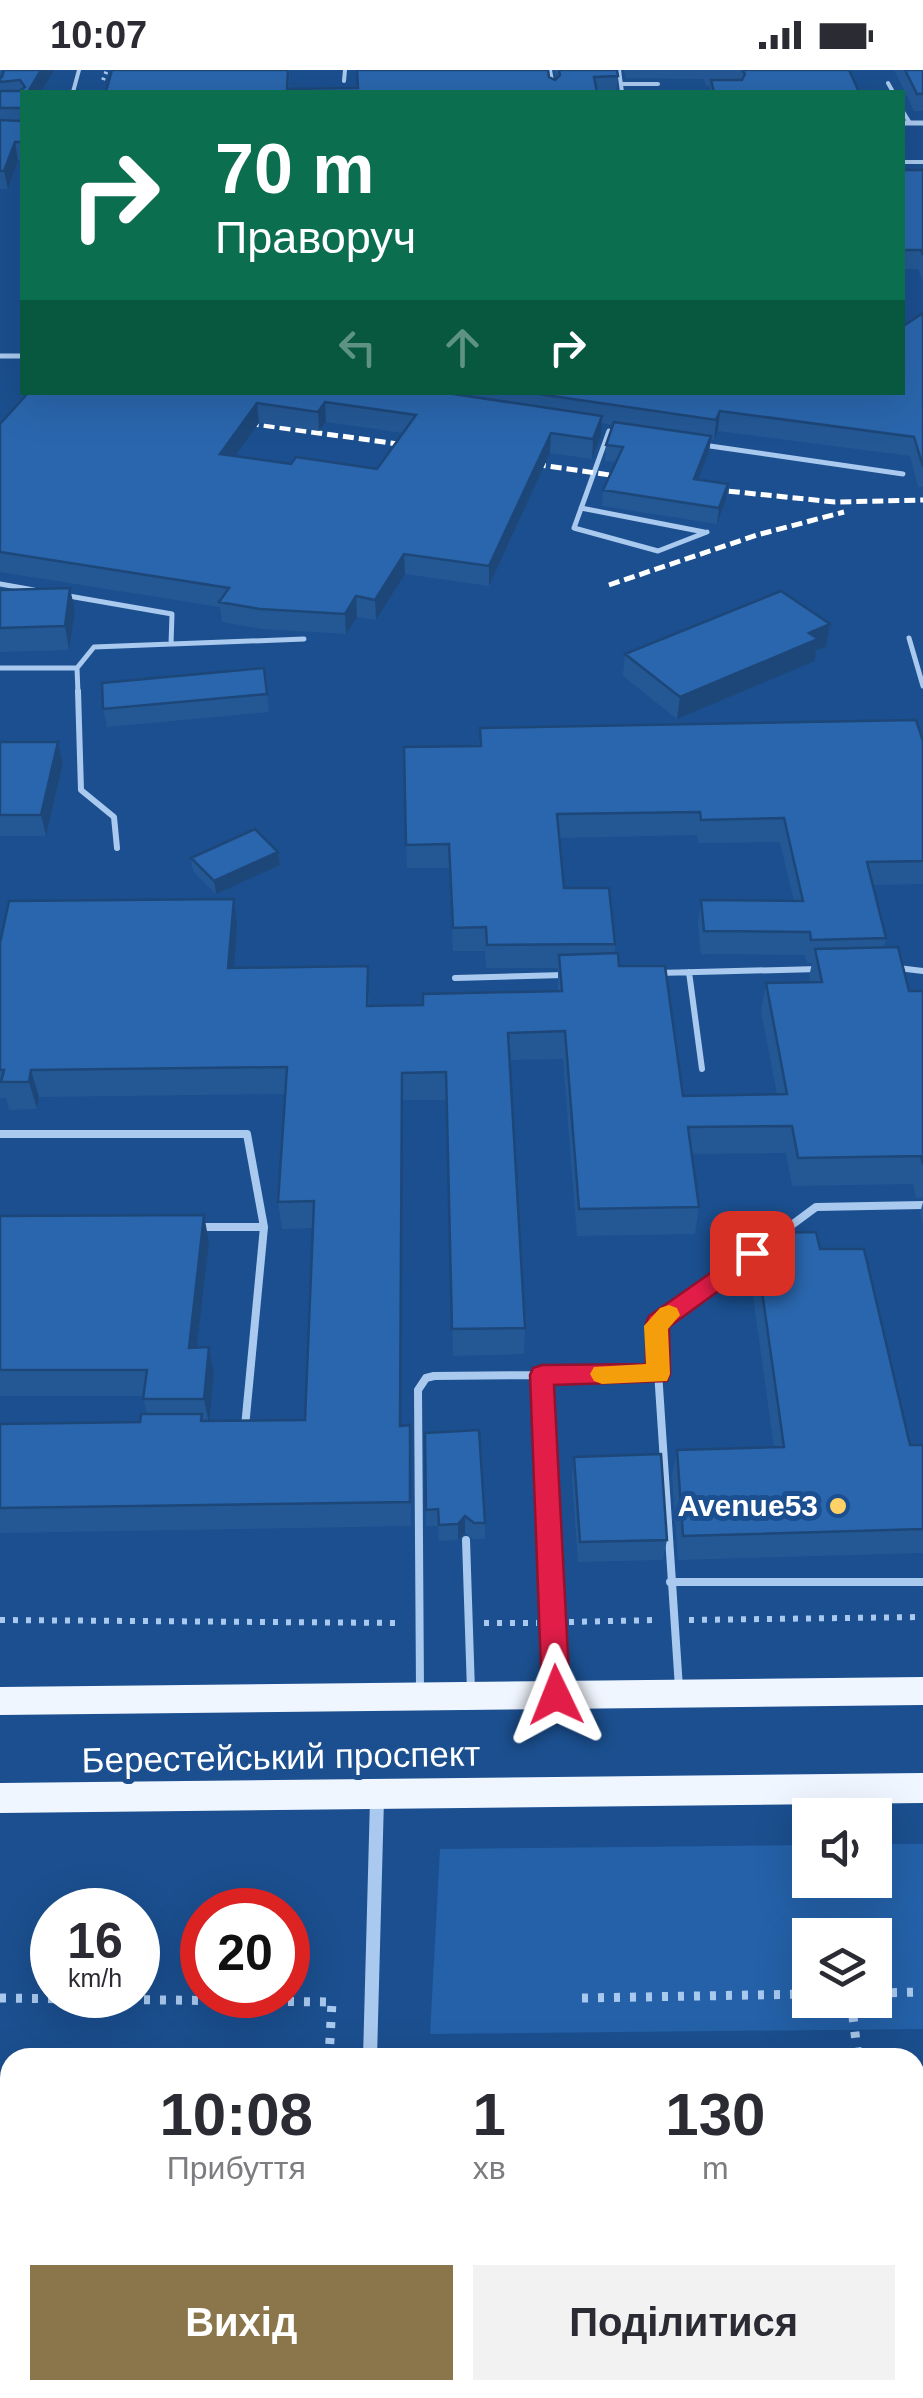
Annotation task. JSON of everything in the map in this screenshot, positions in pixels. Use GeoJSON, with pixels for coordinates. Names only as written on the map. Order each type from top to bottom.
{"type":"FeatureCollection","features":[{"type":"Feature","properties":{"kind":"main road","name":"Берестейський проспект"},"geometry":{"type":"LineString","coordinates":[[0,1701],[923,1691]]}},
{"type":"Feature","properties":{"kind":"main road","name":"Берестейський проспект"},"geometry":{"type":"LineString","coordinates":[[0,1798],[923,1788]]}},
{"type":"Feature","properties":{"kind":"street"},"geometry":{"type":"LineString","coordinates":[[906,123],[923,123]]}},
{"type":"Feature","properties":{"kind":"street"},"geometry":{"type":"LineString","coordinates":[[370,2048],[377,1793]]}},
{"type":"Feature","properties":{"kind":"lane"},"geometry":{"type":"LineString","coordinates":[[344,81],[345,70]]}},
{"type":"Feature","properties":{"kind":"lane"},"geometry":{"type":"LineString","coordinates":[[619,70],[622,90]]}},
{"type":"Feature","properties":{"kind":"lane"},"geometry":{"type":"LineString","coordinates":[[888,83],[892,90]]}},
{"type":"Feature","properties":{"kind":"lane"},"geometry":{"type":"LineString","coordinates":[[621,84],[658,84]]}},
{"type":"Feature","properties":{"kind":"lane"},"geometry":{"type":"LineString","coordinates":[[581,508],[707,532],[658,550],[574,528],[581,508],[609,431],[590,428]]}},
{"type":"Feature","properties":{"kind":"lane"},"geometry":{"type":"LineString","coordinates":[[687,442],[903,474]]}},
{"type":"Feature","properties":{"kind":"lane"},"geometry":{"type":"LineString","coordinates":[[0,584],[38,591]]}},
{"type":"Feature","properties":{"kind":"lane"},"geometry":{"type":"LineString","coordinates":[[57,594],[172,614],[171,644]]}},
{"type":"Feature","properties":{"kind":"lane"},"geometry":{"type":"LineString","coordinates":[[908,638],[923,686]]}},
{"type":"Feature","properties":{"kind":"lane"},"geometry":{"type":"LineString","coordinates":[[117,848],[114,817],[82,790],[76,668],[94,647],[304,639]]}},
{"type":"Feature","properties":{"kind":"lane"},"geometry":{"type":"LineString","coordinates":[[0,668],[76,668]]}},
{"type":"Feature","properties":{"kind":"lane"},"geometry":{"type":"LineString","coordinates":[[881,968],[923,971]]}},
{"type":"Feature","properties":{"kind":"lane"},"geometry":{"type":"LineString","coordinates":[[650,973],[823,969]]}},
{"type":"Feature","properties":{"kind":"lane"},"geometry":{"type":"LineString","coordinates":[[689,972],[702,1069]]}},
{"type":"Feature","properties":{"kind":"lane"},"geometry":{"type":"LineString","coordinates":[[455,978],[572,975]]}},
{"type":"Feature","properties":{"kind":"lane"},"geometry":{"type":"LineString","coordinates":[[0,1134],[247,1134],[264,1228],[244,1432],[226,1432]]}},
{"type":"Feature","properties":{"kind":"lane"},"geometry":{"type":"LineString","coordinates":[[680,1694],[670,1582],[658,1323],[816,1207],[923,1205]]}},
{"type":"Feature","properties":{"kind":"lane"},"geometry":{"type":"LineString","coordinates":[[189,1227],[264,1228]]}},
{"type":"Feature","properties":{"kind":"lane"},"geometry":{"type":"LineString","coordinates":[[420,1696],[418,1390],[426,1378],[658,1374]]}},
{"type":"Feature","properties":{"kind":"lane"},"geometry":{"type":"LineString","coordinates":[[542,1375],[556,1695]]}},
{"type":"Feature","properties":{"kind":"lane"},"geometry":{"type":"LineString","coordinates":[[466,1540],[471,1696]]}},
{"type":"Feature","properties":{"kind":"lane"},"geometry":{"type":"LineString","coordinates":[[670,1582],[923,1582]]}},
{"type":"Feature","properties":{"kind":"path"},"geometry":{"type":"LineString","coordinates":[[104,80],[106,70]]}},
{"type":"Feature","properties":{"kind":"path"},"geometry":{"type":"LineString","coordinates":[[892,1993],[923,1992]]}},
{"type":"Feature","properties":{"kind":"path"},"geometry":{"type":"LineString","coordinates":[[582,1998],[792,1994]]}},
{"type":"Feature","properties":{"kind":"path"},"geometry":{"type":"LineString","coordinates":[[0,1998],[332,2002],[330,2048]]}},
{"type":"Feature","properties":{"kind":"path"},"geometry":{"type":"LineString","coordinates":[[852,2018],[857,2048]]}},
{"type":"Feature","properties":{"kind":"shaded area"},"geometry":{"type":"Polygon","coordinates":[[[892,1844],[923,1844],[923,2029],[430,2034],[440,1849],[792,1845],[792,1898],[892,1898],[892,1844]]]}},
{"type":"Feature","properties":{"kind":"building"},"geometry":{"type":"Polygon","coordinates":[[[4,70],[41,70],[29,90],[21,90],[25,87],[20,80],[0,82],[4,70]]]}},
{"type":"Feature","properties":{"kind":"building"},"geometry":{"type":"Polygon","coordinates":[[[112,70],[288,70],[287,89],[358,88],[357,70],[548,70],[549,77],[555,80],[559,70],[617,70],[618,76],[594,77],[597,90],[106,90],[112,70]]]}},
{"type":"Feature","properties":{"kind":"building"},"geometry":{"type":"Polygon","coordinates":[[[742,70],[849,70],[858,90],[714,90],[711,80],[742,80],[742,70]]]}},
{"type":"Feature","properties":{"kind":"building"},"geometry":{"type":"Polygon","coordinates":[[[905,70],[923,70],[923,94],[917,94],[905,70]]]}},
{"type":"Feature","properties":{"kind":"building"},"geometry":{"type":"Polygon","coordinates":[[[0,91],[20,91],[20,108],[0,108],[0,91]]]}},
{"type":"Feature","properties":{"kind":"building"},"geometry":{"type":"Polygon","coordinates":[[[0,120],[20,121],[20,142],[15,142],[4,171],[0,171],[0,120]]]}},
{"type":"Feature","properties":{"kind":"building"},"geometry":{"type":"Polygon","coordinates":[[[905,170],[923,170],[923,255],[921,250],[905,250],[905,170]]]}},
{"type":"Feature","properties":{"kind":"building"},"geometry":{"type":"Polygon","coordinates":[[[923,313],[923,467],[914,437],[720,411],[716,420],[545,395],[905,395],[905,325],[923,313]]]}},
{"type":"Feature","properties":{"kind":"building"},"geometry":{"type":"Polygon","coordinates":[[[26,395],[460,395],[602,416],[593,439],[551,433],[489,566],[404,554],[375,600],[356,596],[345,614],[260,609],[219,602],[229,588],[0,552],[0,424],[26,395]],[[325,402],[318,412],[257,403],[220,454],[291,464],[296,457],[377,469],[416,415],[325,402]]]}},
{"type":"Feature","properties":{"kind":"building"},"geometry":{"type":"Polygon","coordinates":[[[614,422],[711,436],[694,479],[728,484],[719,508],[603,490],[623,447],[606,445],[614,422]]]}},
{"type":"Feature","properties":{"kind":"building"},"geometry":{"type":"Polygon","coordinates":[[[70,588],[65,626],[0,628],[0,590],[70,588]]]}},
{"type":"Feature","properties":{"kind":"building"},"geometry":{"type":"Polygon","coordinates":[[[781,591],[830,624],[809,633],[818,639],[680,697],[625,654],[781,591]]]}},
{"type":"Feature","properties":{"kind":"building"},"geometry":{"type":"Polygon","coordinates":[[[264,668],[267,694],[103,709],[102,683],[264,668]]]}},
{"type":"Feature","properties":{"kind":"building"},"geometry":{"type":"Polygon","coordinates":[[[916,720],[923,741],[923,861],[867,862],[886,938],[811,940],[810,932],[704,931],[701,900],[803,901],[784,818],[701,820],[700,812],[557,814],[564,888],[609,888],[615,944],[487,945],[486,927],[453,928],[449,844],[406,845],[404,747],[481,746],[480,728],[916,720]]]}},
{"type":"Feature","properties":{"kind":"building"},"geometry":{"type":"Polygon","coordinates":[[[0,742],[58,742],[41,815],[0,815],[0,742]]]}},
{"type":"Feature","properties":{"kind":"building"},"geometry":{"type":"Polygon","coordinates":[[[255,829],[278,852],[214,881],[191,858],[255,829]]]}},
{"type":"Feature","properties":{"kind":"building"},"geometry":{"type":"Polygon","coordinates":[[[234,899],[228,968],[368,966],[367,1006],[423,1005],[423,994],[562,991],[559,955],[618,953],[619,966],[665,966],[683,1096],[787,1094],[766,983],[822,982],[815,949],[898,947],[909,991],[923,991],[923,1164],[921,1156],[798,1158],[792,1126],[688,1127],[699,1207],[579,1209],[565,1031],[508,1033],[525,1328],[452,1329],[446,1072],[402,1073],[400,1426],[410,1425],[410,1502],[0,1508],[0,1424],[140,1422],[141,1414],[202,1414],[201,1421],[305,1420],[314,1201],[278,1202],[287,1067],[31,1070],[29,1082],[1,1082],[4,1070],[0,1070],[0,943],[9,901],[234,899]]]}},
{"type":"Feature","properties":{"kind":"building"},"geometry":{"type":"Polygon","coordinates":[[[204,1215],[189,1348],[209,1347],[204,1399],[143,1399],[147,1370],[0,1370],[0,1216],[204,1215]]]}},
{"type":"Feature","properties":{"kind":"building"},"geometry":{"type":"Polygon","coordinates":[[[816,1232],[820,1249],[864,1249],[910,1445],[923,1445],[923,1529],[683,1536],[677,1450],[784,1447],[756,1249],[778,1249],[775,1233],[816,1232]]]}},
{"type":"Feature","properties":{"kind":"building"},"geometry":{"type":"Polygon","coordinates":[[[479,1430],[485,1523],[474,1523],[465,1516],[458,1524],[439,1525],[438,1509],[426,1510],[425,1433],[479,1430]]]}},
{"type":"Feature","properties":{"kind":"building"},"geometry":{"type":"Polygon","coordinates":[[[661,1454],[667,1540],[580,1542],[574,1457],[661,1454]]]}},
{"type":"Feature","properties":{"kind":"railway"},"geometry":{"type":"LineString","coordinates":[[232,421],[420,447]]}},
{"type":"Feature","properties":{"kind":"railway"},"geometry":{"type":"LineString","coordinates":[[519,462],[638,479]]}},
{"type":"Feature","properties":{"kind":"railway"},"geometry":{"type":"LineString","coordinates":[[697,488],[835,502],[923,500]]}},
{"type":"Feature","properties":{"kind":"railway"},"geometry":{"type":"LineString","coordinates":[[609,585],[757,535],[844,512]]}},
{"type":"Feature","properties":{"kind":"slow traffic"},"geometry":{"type":"LineString","coordinates":[[602,1374],[658,1374],[656,1326],[669,1315]]}},
{"type":"Feature","properties":{"kind":"place","name":"Avenue53"},"geometry":{"type":"Point","coordinates":[838,1506]}},
{"type":"Feature","properties":{"kind":"route"},"geometry":{"type":"LineString","coordinates":[[556,1695],[542,1375],[658,1374],[658,1323],[752,1253]]}}]}
